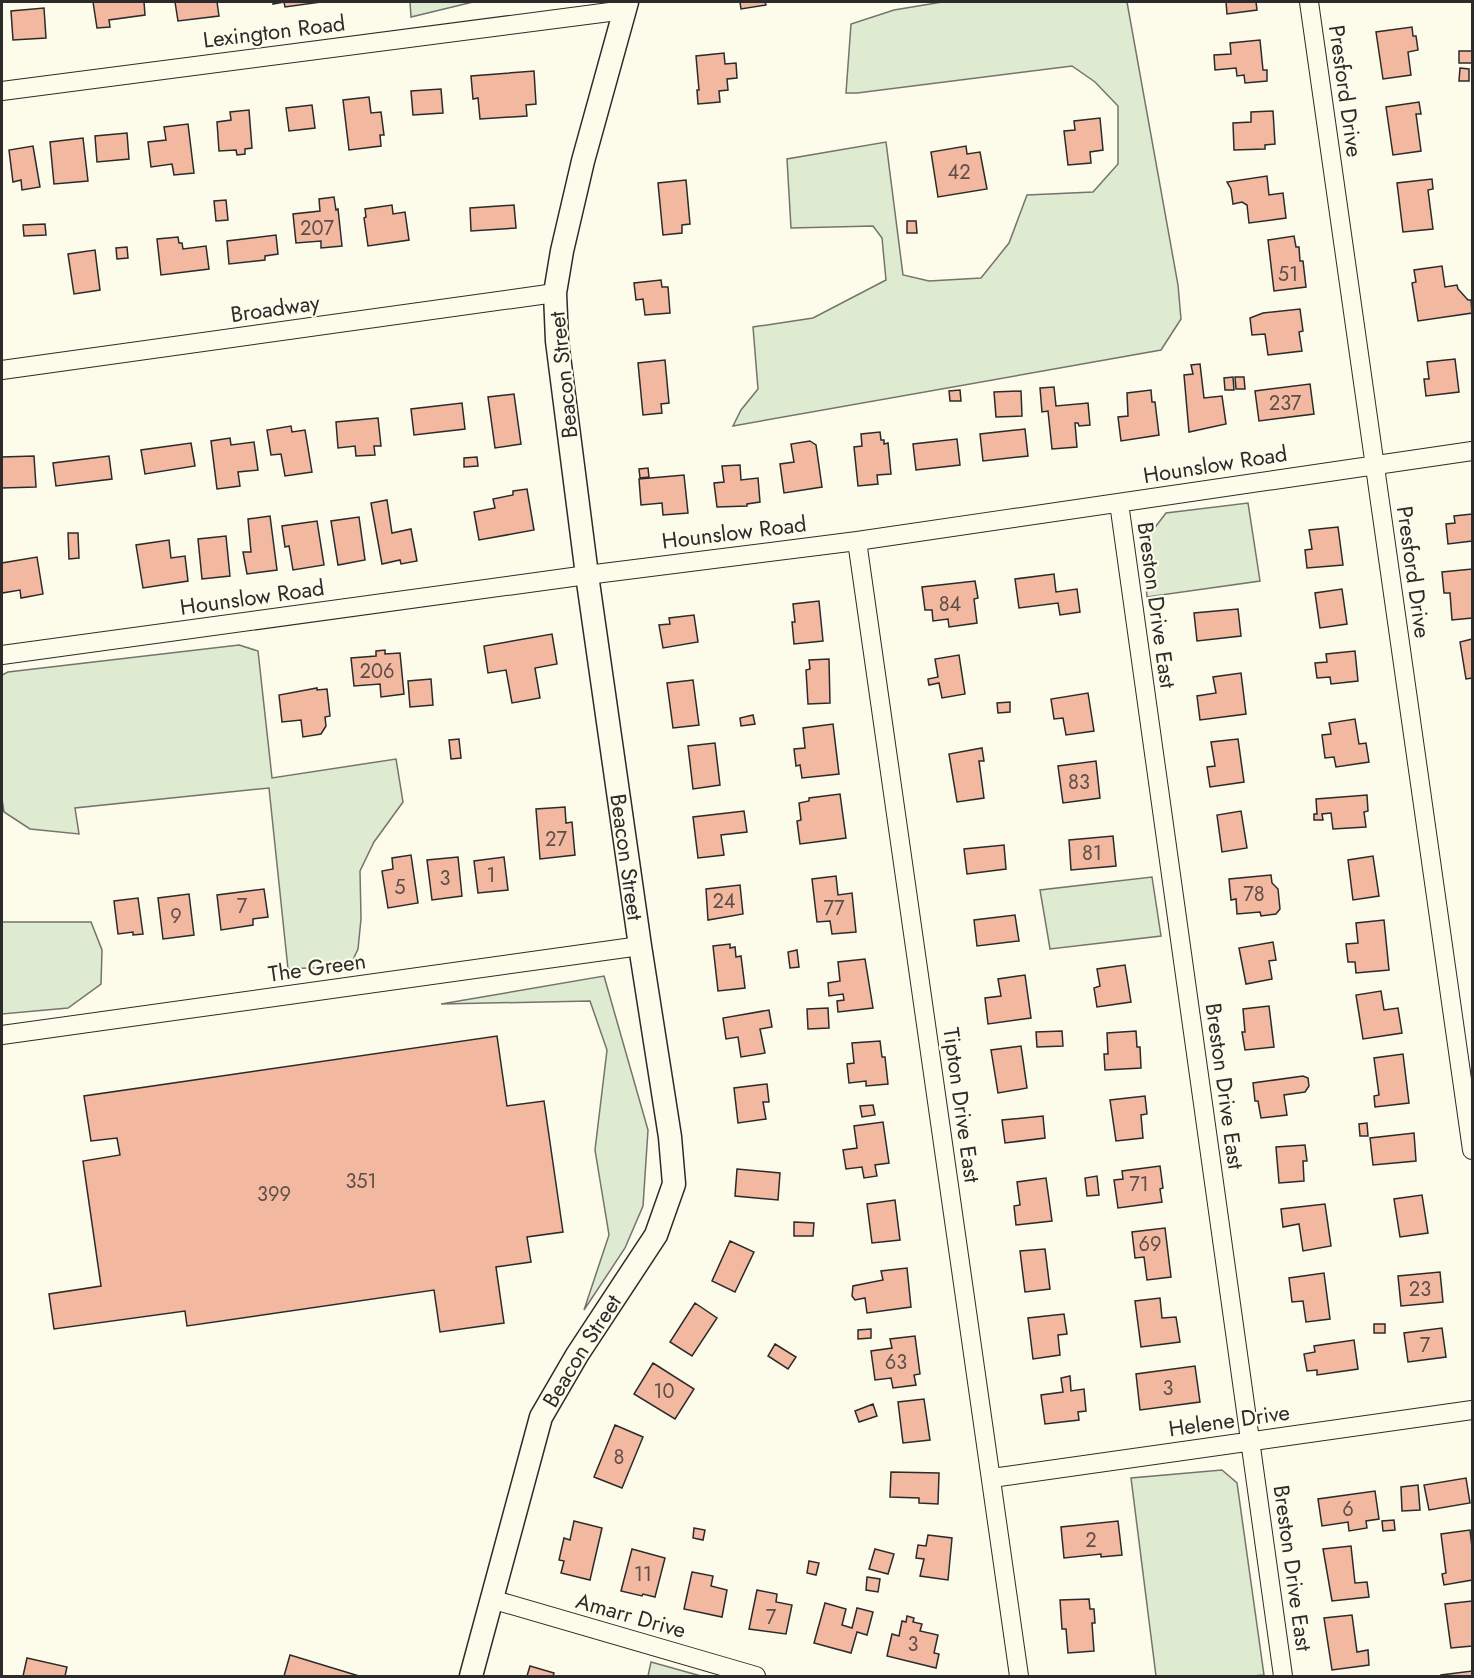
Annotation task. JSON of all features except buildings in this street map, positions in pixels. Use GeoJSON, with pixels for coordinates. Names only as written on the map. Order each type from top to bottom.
{"type":"FeatureCollection","features":[{"type":"Feature","properties":{"kind":"street","name":"Presford Drive"},"geometry":{"type":"LineString","coordinates":[[1309,2],[1473,1150]]}},
{"type":"Feature","properties":{"kind":"street","name":"Lexington Road"},"geometry":{"type":"LineString","coordinates":[[2,92],[626,6]]}},
{"type":"Feature","properties":{"kind":"street","name":"Beacon Street"},"geometry":{"type":"LineString","coordinates":[[471,1677],[541,1417],[577,1355],[656,1235],[674,1184],[670,1137],[587,575],[557,341],[555,293],[562,251],[584,161],[626,6]]}},
{"type":"Feature","properties":{"kind":"street","name":"Broadway"},"geometry":{"type":"LineString","coordinates":[[2,370],[555,293]]}},
{"type":"Feature","properties":{"kind":"street","name":"Hounslow Road"},"geometry":{"type":"LineString","coordinates":[[2,655],[587,575],[857,541],[1473,451]]}},
{"type":"Feature","properties":{"kind":"street","name":"Breston Drive East"},"geometry":{"type":"LineString","coordinates":[[1119,503],[1284,1677]]}},
{"type":"Feature","properties":{"kind":"street","name":"Tipton Drive East"},"geometry":{"type":"LineString","coordinates":[[857,541],[1019,1677]]}},
{"type":"Feature","properties":{"kind":"street","name":"The Green"},"geometry":{"type":"LineString","coordinates":[[2,1035],[640,946]]}},
{"type":"Feature","properties":{"kind":"street","name":"Helene Drive"},"geometry":{"type":"LineString","coordinates":[[992,1478],[1473,1410]]}},
{"type":"Feature","properties":{"kind":"street","name":"Amarr Drive"},"geometry":{"type":"LineString","coordinates":[[491,1599],[756,1677]]}},
{"type":"Feature","properties":{"kind":"green space"},"geometry":{"type":"Polygon","coordinates":[[[410,2],[473,2],[411,17],[410,2]]]}},
{"type":"Feature","properties":{"kind":"green space"},"geometry":{"type":"Polygon","coordinates":[[[942,2],[1127,2],[1178,285],[1181,319],[1161,350],[733,426],[741,410],[758,389],[753,327],[813,318],[886,280],[882,238],[873,226],[791,228],[787,159],[886,142],[903,275],[929,281],[981,278],[1009,243],[1027,195],[1093,192],[1118,164],[1118,106],[1095,82],[1072,66],[846,93],[851,24],[894,10],[942,2]]]}},
{"type":"Feature","properties":{"kind":"green space"},"geometry":{"type":"Polygon","coordinates":[[[1248,503],[1260,581],[1147,597],[1143,543],[1166,513],[1248,503]]]}},
{"type":"Feature","properties":{"kind":"green space"},"geometry":{"type":"Polygon","coordinates":[[[239,645],[258,651],[272,778],[396,759],[403,802],[374,842],[360,871],[361,919],[358,949],[350,966],[288,969],[269,788],[75,808],[79,834],[30,829],[4,812],[2,799],[2,675],[8,672],[239,645]]]}},
{"type":"Feature","properties":{"kind":"green space"},"geometry":{"type":"Polygon","coordinates":[[[1152,877],[1161,936],[1050,949],[1040,890],[1152,877]]]}},
{"type":"Feature","properties":{"kind":"green space"},"geometry":{"type":"Polygon","coordinates":[[[2,922],[91,922],[102,950],[101,984],[68,1008],[2,1014],[2,922]]]}},
{"type":"Feature","properties":{"kind":"green space"},"geometry":{"type":"Polygon","coordinates":[[[604,976],[648,1130],[643,1206],[625,1248],[584,1310],[609,1235],[595,1150],[607,1050],[590,1001],[441,1004],[604,976]]]}},
{"type":"Feature","properties":{"kind":"green space"},"geometry":{"type":"Polygon","coordinates":[[[1222,1470],[1237,1483],[1264,1675],[1156,1676],[1131,1478],[1222,1470]]]}},
{"type":"Feature","properties":{"kind":"green space"},"geometry":{"type":"Polygon","coordinates":[[[651,1662],[701,1676],[648,1676],[651,1662]]]}}]}
